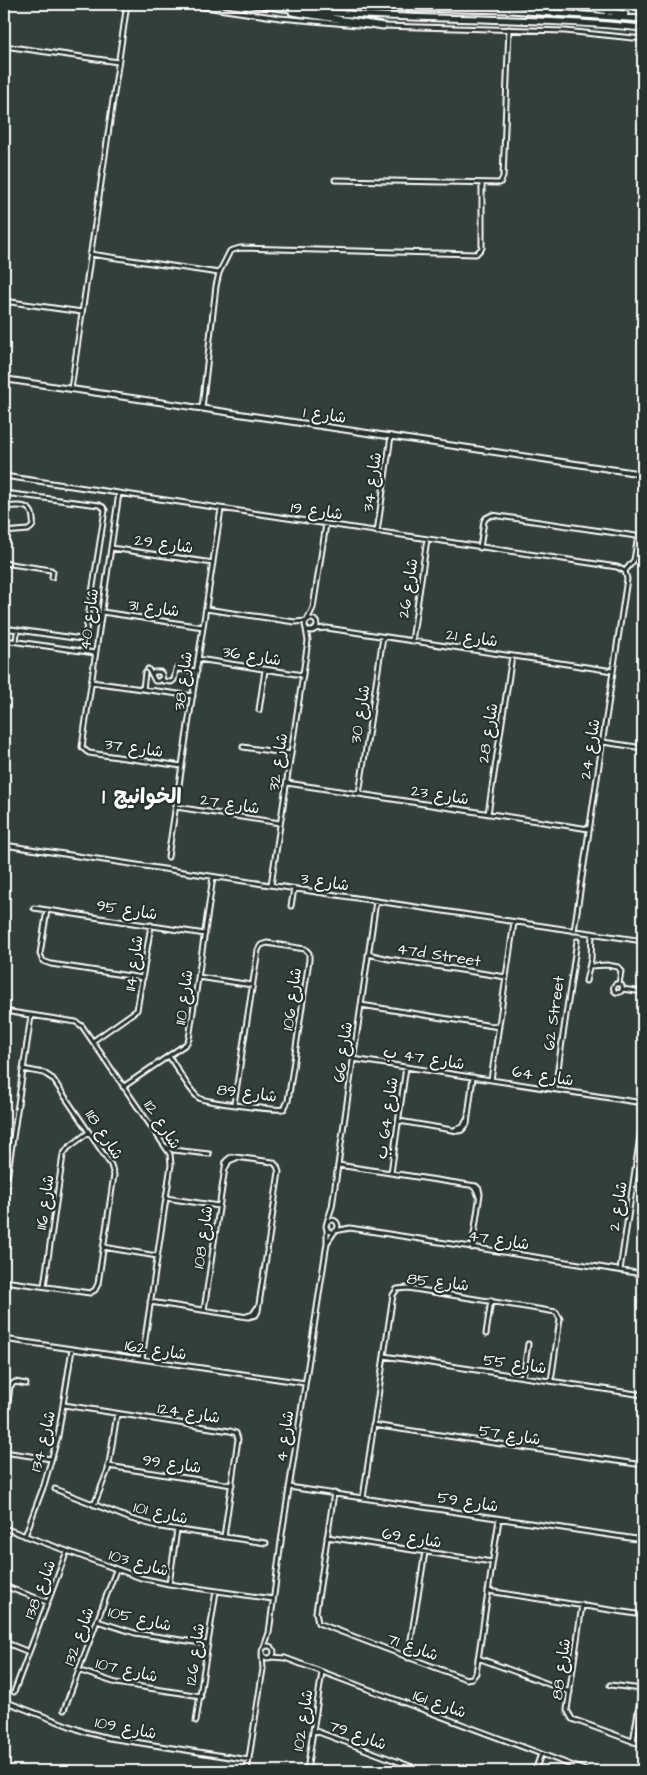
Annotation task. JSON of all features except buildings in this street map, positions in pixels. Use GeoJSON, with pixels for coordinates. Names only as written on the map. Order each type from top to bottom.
{"type":"FeatureCollection","features":[{"type":"Feature","properties":{"kind":"highway"},"geometry":{"type":"LineString","coordinates":[[253,4],[387,16],[555,22],[643,28]]}},
{"type":"Feature","properties":{"kind":"highway"},"geometry":{"type":"LineString","coordinates":[[326,4],[510,10],[643,19]]}},
{"type":"Feature","properties":{"kind":"highway"},"geometry":{"type":"LineString","coordinates":[[570,4],[643,19]]}},
{"type":"Feature","properties":{"kind":"highway"},"geometry":{"type":"LineString","coordinates":[[607,4],[608,12]]}},
{"type":"Feature","properties":{"kind":"highway"},"geometry":{"type":"LineString","coordinates":[[283,8],[292,12],[383,26]]}},
{"type":"Feature","properties":{"kind":"street"},"geometry":{"type":"LineString","coordinates":[[71,389],[127,4]]}},
{"type":"Feature","properties":{"kind":"street"},"geometry":{"type":"LineString","coordinates":[[184,4],[356,26],[509,29],[586,33],[643,39]]}},
{"type":"Feature","properties":{"kind":"street"},"geometry":{"type":"LineString","coordinates":[[624,4],[643,6]]}},
{"type":"Feature","properties":{"kind":"street"},"geometry":{"type":"LineString","coordinates":[[335,180],[498,184],[503,180],[509,29]]}},
{"type":"Feature","properties":{"kind":"street"},"geometry":{"type":"LineString","coordinates":[[4,46],[118,62]]}},
{"type":"Feature","properties":{"kind":"street"},"geometry":{"type":"LineString","coordinates":[[202,408],[215,292],[220,273],[230,251],[236,248],[476,254],[482,248],[482,184]]}},
{"type":"Feature","properties":{"kind":"street"},"geometry":{"type":"LineString","coordinates":[[90,254],[220,273]]}},
{"type":"Feature","properties":{"kind":"street"},"geometry":{"type":"LineString","coordinates":[[4,301],[82,312]]}},
{"type":"Feature","properties":{"kind":"street","name":"شارع 1"},"geometry":{"type":"LineString","coordinates":[[4,379],[643,474]]}},
{"type":"Feature","properties":{"kind":"street","name":"شارع 34"},"geometry":{"type":"LineString","coordinates":[[377,532],[391,436]]}},
{"type":"Feature","properties":{"kind":"street","name":"شارع 19"},"geometry":{"type":"LineString","coordinates":[[4,476],[617,567],[625,571]]}},
{"type":"Feature","properties":{"kind":"street"},"geometry":{"type":"LineString","coordinates":[[4,493],[101,505],[105,510],[85,637],[4,628]]}},
{"type":"Feature","properties":{"kind":"street","name":"شارع 40"},"geometry":{"type":"LineString","coordinates":[[83,749],[82,741],[119,493]]}},
{"type":"Feature","properties":{"kind":"street"},"geometry":{"type":"LineString","coordinates":[[4,507],[28,508],[33,513],[34,522],[28,530],[4,532]]}},
{"type":"Feature","properties":{"kind":"street","name":"شارع 38"},"geometry":{"type":"LineString","coordinates":[[168,857],[221,509]]}},
{"type":"Feature","properties":{"kind":"street"},"geometry":{"type":"LineString","coordinates":[[480,548],[484,521],[492,515],[643,537]]}},
{"type":"Feature","properties":{"kind":"street"},"geometry":{"type":"LineString","coordinates":[[306,628],[305,623],[313,608],[326,524]]}},
{"type":"Feature","properties":{"kind":"street"},"geometry":{"type":"LineString","coordinates":[[625,571],[634,560],[638,536]]}},
{"type":"Feature","properties":{"kind":"street","name":"شارع 26"},"geometry":{"type":"LineString","coordinates":[[412,641],[427,539]]}},
{"type":"Feature","properties":{"kind":"street","name":"شارع 29"},"geometry":{"type":"LineString","coordinates":[[111,548],[213,563]]}},
{"type":"Feature","properties":{"kind":"street"},"geometry":{"type":"LineString","coordinates":[[4,563],[51,570],[53,572],[52,577]]}},
{"type":"Feature","properties":{"kind":"street","name":"شارع 24"},"geometry":{"type":"LineString","coordinates":[[574,931],[627,577],[625,571]]}},
{"type":"Feature","properties":{"kind":"street"},"geometry":{"type":"LineString","coordinates":[[295,622],[309,631],[314,630],[316,622],[313,608]]}},
{"type":"Feature","properties":{"kind":"street"},"geometry":{"type":"LineString","coordinates":[[206,609],[295,622],[312,619],[316,622]]}},
{"type":"Feature","properties":{"kind":"street","name":"شارع 31"},"geometry":{"type":"LineString","coordinates":[[102,612],[203,627]]}},
{"type":"Feature","properties":{"kind":"street","name":"شارع 21"},"geometry":{"type":"LineString","coordinates":[[316,622],[327,628]]}},
{"type":"Feature","properties":{"kind":"street","name":"شارع 32"},"geometry":{"type":"LineString","coordinates":[[271,885],[308,641],[306,628]]}},
{"type":"Feature","properties":{"kind":"street","name":"شارع 21"},"geometry":{"type":"LineString","coordinates":[[314,630],[327,628],[613,671]]}},
{"type":"Feature","properties":{"kind":"street","name":"شارع 32"},"geometry":{"type":"LineString","coordinates":[[308,641],[314,630]]}},
{"type":"Feature","properties":{"kind":"street"},"geometry":{"type":"LineString","coordinates":[[16,642],[18,631]]}},
{"type":"Feature","properties":{"kind":"street","name":"شارع 30"},"geometry":{"type":"LineString","coordinates":[[359,794],[383,637]]}},
{"type":"Feature","properties":{"kind":"street"},"geometry":{"type":"LineString","coordinates":[[4,640],[95,653]]}},
{"type":"Feature","properties":{"kind":"street","name":"شارع 28"},"geometry":{"type":"LineString","coordinates":[[488,814],[512,656]]}},
{"type":"Feature","properties":{"kind":"street","name":"شارع 36"},"geometry":{"type":"LineString","coordinates":[[198,660],[303,675]]}},
{"type":"Feature","properties":{"kind":"street"},"geometry":{"type":"LineString","coordinates":[[161,679],[172,682],[175,670],[178,668],[196,671]]}},
{"type":"Feature","properties":{"kind":"street"},"geometry":{"type":"LineString","coordinates":[[148,669],[157,682]]}},
{"type":"Feature","properties":{"kind":"street"},"geometry":{"type":"LineString","coordinates":[[259,710],[265,670]]}},
{"type":"Feature","properties":{"kind":"street"},"geometry":{"type":"LineString","coordinates":[[152,676],[154,672],[162,674],[161,679],[157,682],[155,691]]}},
{"type":"Feature","properties":{"kind":"street"},"geometry":{"type":"LineString","coordinates":[[143,689],[145,673]]}},
{"type":"Feature","properties":{"kind":"street"},"geometry":{"type":"LineString","coordinates":[[91,682],[193,696]]}},
{"type":"Feature","properties":{"kind":"street"},"geometry":{"type":"LineString","coordinates":[[602,742],[643,748]]}},
{"type":"Feature","properties":{"kind":"street"},"geometry":{"type":"LineString","coordinates":[[243,747],[291,754]]}},
{"type":"Feature","properties":{"kind":"street","name":"شارع 37"},"geometry":{"type":"LineString","coordinates":[[83,749],[89,753],[182,766]]}},
{"type":"Feature","properties":{"kind":"street","name":"شارع 23"},"geometry":{"type":"LineString","coordinates":[[287,783],[590,829]]}},
{"type":"Feature","properties":{"kind":"street","name":"شارع 27"},"geometry":{"type":"LineString","coordinates":[[176,807],[280,823]]}},
{"type":"Feature","properties":{"kind":"street","name":"شارع 3"},"geometry":{"type":"LineString","coordinates":[[4,845],[643,941]]}},
{"type":"Feature","properties":{"kind":"street","name":"شارع 110"},"geometry":{"type":"LineString","coordinates":[[123,1087],[186,1044],[189,1039],[213,877]]}},
{"type":"Feature","properties":{"kind":"street"},"geometry":{"type":"LineString","coordinates":[[292,906],[294,889]]}},
{"type":"Feature","properties":{"kind":"street","name":"شارع 66"},"geometry":{"type":"LineString","coordinates":[[327,1222],[332,1207],[376,901]]}},
{"type":"Feature","properties":{"kind":"street","name":"شارع 95"},"geometry":{"type":"LineString","coordinates":[[34,908],[204,934]]}},
{"type":"Feature","properties":{"kind":"street"},"geometry":{"type":"LineString","coordinates":[[47,910],[40,954],[43,961],[50,964],[143,978]]}},
{"type":"Feature","properties":{"kind":"street","name":"شارع 64"},"geometry":{"type":"LineString","coordinates":[[514,922],[491,1080],[643,1103]]}},
{"type":"Feature","properties":{"kind":"street","name":"شارع 114"},"geometry":{"type":"LineString","coordinates":[[93,1041],[137,1010],[151,926]]}},
{"type":"Feature","properties":{"kind":"street"},"geometry":{"type":"LineString","coordinates":[[586,981],[590,966],[592,933]]}},
{"type":"Feature","properties":{"kind":"street","name":"62 Street"},"geometry":{"type":"LineString","coordinates":[[555,1089],[577,941]]}},
{"type":"Feature","properties":{"kind":"street","name":"شارع 106"},"geometry":{"type":"LineString","coordinates":[[234,1104],[258,950],[264,943],[303,948],[309,953],[310,958],[288,1102],[284,1109]]}},
{"type":"Feature","properties":{"kind":"street","name":"47d Street"},"geometry":{"type":"LineString","coordinates":[[368,954],[506,977]]}},
{"type":"Feature","properties":{"kind":"street"},"geometry":{"type":"LineString","coordinates":[[590,966],[607,965],[618,967],[621,971],[619,984],[622,985],[622,988],[643,992]]}},
{"type":"Feature","properties":{"kind":"street"},"geometry":{"type":"LineString","coordinates":[[198,978],[252,985]]}},
{"type":"Feature","properties":{"kind":"street"},"geometry":{"type":"LineString","coordinates":[[619,984],[615,984],[614,991],[620,993],[622,988]]}},
{"type":"Feature","properties":{"kind":"street"},"geometry":{"type":"LineString","coordinates":[[361,1005],[499,1027]]}},
{"type":"Feature","properties":{"kind":"street","name":"شارع 112"},"geometry":{"type":"LineString","coordinates":[[4,1011],[79,1024],[84,1028],[165,1146],[171,1159],[142,1359]]}},
{"type":"Feature","properties":{"kind":"street"},"geometry":{"type":"LineString","coordinates":[[4,1199],[31,1016]]}},
{"type":"Feature","properties":{"kind":"street","name":"شارع 89"},"geometry":{"type":"LineString","coordinates":[[169,1056],[198,1097],[203,1100],[279,1110],[284,1109]]}},
{"type":"Feature","properties":{"kind":"street","name":"شارع 47 ب"},"geometry":{"type":"LineString","coordinates":[[353,1059],[491,1080]]}},
{"type":"Feature","properties":{"kind":"street","name":"شارع 64 ب"},"geometry":{"type":"LineString","coordinates":[[391,1172],[406,1067]]}},
{"type":"Feature","properties":{"kind":"street","name":"شارع 118"},"geometry":{"type":"LineString","coordinates":[[23,1069],[51,1076],[114,1171],[97,1288],[93,1292],[86,1292],[44,1286]]}},
{"type":"Feature","properties":{"kind":"street"},"geometry":{"type":"LineString","coordinates":[[398,1121],[460,1131],[467,1124],[473,1077]]}},
{"type":"Feature","properties":{"kind":"street","name":"شارع 2"},"geometry":{"type":"LineString","coordinates":[[620,1270],[643,1117]]}},
{"type":"Feature","properties":{"kind":"street","name":"شارع 116"},"geometry":{"type":"LineString","coordinates":[[44,1286],[63,1156],[68,1148],[89,1132]]}},
{"type":"Feature","properties":{"kind":"street"},"geometry":{"type":"LineString","coordinates":[[165,1146],[178,1150],[209,1154]]}},
{"type":"Feature","properties":{"kind":"street"},"geometry":{"type":"LineString","coordinates":[[171,1159],[178,1150]]}},
{"type":"Feature","properties":{"kind":"street","name":"شارع 108"},"geometry":{"type":"LineString","coordinates":[[229,1158],[273,1162],[278,1168],[258,1311],[256,1315],[250,1317],[204,1310],[219,1206],[225,1163],[229,1158]]}},
{"type":"Feature","properties":{"kind":"street"},"geometry":{"type":"LineString","coordinates":[[637,1160],[643,1161]]}},
{"type":"Feature","properties":{"kind":"street"},"geometry":{"type":"LineString","coordinates":[[338,1165],[478,1187],[480,1192],[472,1248]]}},
{"type":"Feature","properties":{"kind":"street"},"geometry":{"type":"LineString","coordinates":[[166,1198],[219,1206]]}},
{"type":"Feature","properties":{"kind":"street","name":"شارع 66"},"geometry":{"type":"LineString","coordinates":[[332,1207],[336,1222]]}},
{"type":"Feature","properties":{"kind":"street"},"geometry":{"type":"LineString","coordinates":[[331,1220],[336,1222],[338,1227],[335,1231],[330,1231],[327,1228],[327,1222],[331,1220]]}},
{"type":"Feature","properties":{"kind":"street","name":"شارع 47"},"geometry":{"type":"LineString","coordinates":[[336,1222],[350,1228],[643,1274]]}},
{"type":"Feature","properties":{"kind":"street","name":"شارع 4"},"geometry":{"type":"LineString","coordinates":[[264,1647],[269,1633],[327,1243],[327,1228]]}},
{"type":"Feature","properties":{"kind":"street","name":"شارع 47"},"geometry":{"type":"LineString","coordinates":[[335,1231],[350,1228]]}},
{"type":"Feature","properties":{"kind":"street","name":"شارع 4"},"geometry":{"type":"LineString","coordinates":[[327,1243],[335,1231]]}},
{"type":"Feature","properties":{"kind":"street"},"geometry":{"type":"LineString","coordinates":[[103,1248],[157,1256]]}},
{"type":"Feature","properties":{"kind":"street"},"geometry":{"type":"LineString","coordinates":[[4,1280],[44,1286]]}},
{"type":"Feature","properties":{"kind":"street","name":"شارع 85"},"geometry":{"type":"LineString","coordinates":[[363,1498],[392,1295],[397,1289],[408,1288],[491,1300],[550,1310],[558,1314],[560,1319],[551,1381]]}},
{"type":"Feature","properties":{"kind":"street"},"geometry":{"type":"LineString","coordinates":[[486,1334],[491,1300]]}},
{"type":"Feature","properties":{"kind":"street"},"geometry":{"type":"LineString","coordinates":[[150,1302],[204,1310]]}},
{"type":"Feature","properties":{"kind":"street","name":"شارع 162"},"geometry":{"type":"LineString","coordinates":[[4,1339],[305,1384]]}},
{"type":"Feature","properties":{"kind":"street"},"geometry":{"type":"LineString","coordinates":[[523,1377],[528,1344]]}},
{"type":"Feature","properties":{"kind":"street","name":"شارع 134"},"geometry":{"type":"LineString","coordinates":[[25,1536],[51,1459],[64,1405],[72,1349]]}},
{"type":"Feature","properties":{"kind":"street","name":"شارع 55"},"geometry":{"type":"LineString","coordinates":[[384,1356],[643,1395]]}},
{"type":"Feature","properties":{"kind":"street"},"geometry":{"type":"LineString","coordinates":[[4,1438],[6,1397],[11,1384],[15,1382],[26,1384]]}},
{"type":"Feature","properties":{"kind":"street","name":"شارع 124"},"geometry":{"type":"LineString","coordinates":[[64,1405],[233,1432],[238,1439],[224,1537]]}},
{"type":"Feature","properties":{"kind":"street"},"geometry":{"type":"LineString","coordinates":[[94,1505],[108,1466],[117,1414]]}},
{"type":"Feature","properties":{"kind":"street","name":"شارع 57"},"geometry":{"type":"LineString","coordinates":[[374,1425],[641,1465]]}},
{"type":"Feature","properties":{"kind":"street"},"geometry":{"type":"LineString","coordinates":[[641,1465],[643,1440]]}},
{"type":"Feature","properties":{"kind":"street"},"geometry":{"type":"LineString","coordinates":[[4,1452],[51,1459]]}},
{"type":"Feature","properties":{"kind":"street","name":"شارع 99"},"geometry":{"type":"LineString","coordinates":[[108,1466],[232,1485]]}},
{"type":"Feature","properties":{"kind":"street","name":"شارع 59"},"geometry":{"type":"LineString","coordinates":[[290,1487],[643,1540]]}},
{"type":"Feature","properties":{"kind":"street","name":"شارع 101"},"geometry":{"type":"LineString","coordinates":[[55,1489],[141,1522],[177,1530],[266,1543]]}},
{"type":"Feature","properties":{"kind":"street","name":"شارع 71"},"geometry":{"type":"LineString","coordinates":[[334,1493],[316,1612],[318,1623],[466,1679],[474,1676],[478,1658],[499,1519]]}},
{"type":"Feature","properties":{"kind":"street","name":"شارع 103"},"geometry":{"type":"LineString","coordinates":[[4,1528],[140,1578],[273,1599]]}},
{"type":"Feature","properties":{"kind":"street"},"geometry":{"type":"LineString","coordinates":[[169,1584],[177,1530]]}},
{"type":"Feature","properties":{"kind":"street","name":"شارع 69"},"geometry":{"type":"LineString","coordinates":[[327,1537],[492,1562]]}},
{"type":"Feature","properties":{"kind":"street","name":"شارع 138"},"geometry":{"type":"LineString","coordinates":[[14,1692],[66,1552]]}},
{"type":"Feature","properties":{"kind":"street"},"geometry":{"type":"LineString","coordinates":[[408,1658],[424,1552]]}},
{"type":"Feature","properties":{"kind":"street","name":"شارع 132"},"geometry":{"type":"LineString","coordinates":[[64,1710],[116,1570]]}},
{"type":"Feature","properties":{"kind":"street"},"geometry":{"type":"LineString","coordinates":[[4,1586],[47,1602]]}},
{"type":"Feature","properties":{"kind":"street","name":"شارع 126"},"geometry":{"type":"LineString","coordinates":[[196,1721],[216,1590]]}},
{"type":"Feature","properties":{"kind":"street"},"geometry":{"type":"LineString","coordinates":[[488,1591],[643,1614]]}},
{"type":"Feature","properties":{"kind":"street","name":"شارع 88"},"geometry":{"type":"LineString","coordinates":[[582,1605],[567,1710],[572,1719],[643,1745]]}},
{"type":"Feature","properties":{"kind":"street","name":"شارع 105"},"geometry":{"type":"LineString","coordinates":[[97,1621],[135,1633],[208,1644]]}},
{"type":"Feature","properties":{"kind":"street","name":"شارع 4"},"geometry":{"type":"LineString","coordinates":[[269,1633],[273,1648]]}},
{"type":"Feature","properties":{"kind":"street"},"geometry":{"type":"LineString","coordinates":[[4,1642],[29,1652]]}},
{"type":"Feature","properties":{"kind":"street"},"geometry":{"type":"LineString","coordinates":[[247,1771],[263,1669],[262,1651],[264,1647],[269,1646],[273,1648],[274,1652],[263,1669]]}},
{"type":"Feature","properties":{"kind":"street","name":"شارع 161"},"geometry":{"type":"LineString","coordinates":[[273,1648],[285,1658],[586,1771]]}},
{"type":"Feature","properties":{"kind":"street"},"geometry":{"type":"LineString","coordinates":[[262,1655],[266,1658],[271,1658]]}},
{"type":"Feature","properties":{"kind":"street","name":"شارع 161"},"geometry":{"type":"LineString","coordinates":[[271,1658],[285,1658]]}},
{"type":"Feature","properties":{"kind":"street"},"geometry":{"type":"LineString","coordinates":[[478,1658],[570,1692]]}},
{"type":"Feature","properties":{"kind":"street","name":"شارع 107"},"geometry":{"type":"LineString","coordinates":[[78,1670],[116,1682],[201,1696]]}},
{"type":"Feature","properties":{"kind":"street","name":"شارع 102"},"geometry":{"type":"LineString","coordinates":[[307,1771],[322,1672]]}},
{"type":"Feature","properties":{"kind":"street"},"geometry":{"type":"LineString","coordinates":[[633,1742],[643,1681]]}},
{"type":"Feature","properties":{"kind":"street"},"geometry":{"type":"LineString","coordinates":[[610,1685],[642,1689]]}},
{"type":"Feature","properties":{"kind":"street","name":"شارع 109"},"geometry":{"type":"LineString","coordinates":[[4,1701],[85,1732],[109,1738],[249,1760]]}},
{"type":"Feature","properties":{"kind":"street","name":"شارع 79"},"geometry":{"type":"LineString","coordinates":[[313,1730],[423,1771]]}},
{"type":"Feature","properties":{"kind":"street"},"geometry":{"type":"LineString","coordinates":[[535,1771],[541,1754]]}},
{"type":"Feature","properties":{"kind":"district","name":"الخوانيج 1"},"geometry":{"type":"Point","coordinates":[142,796]}}]}
